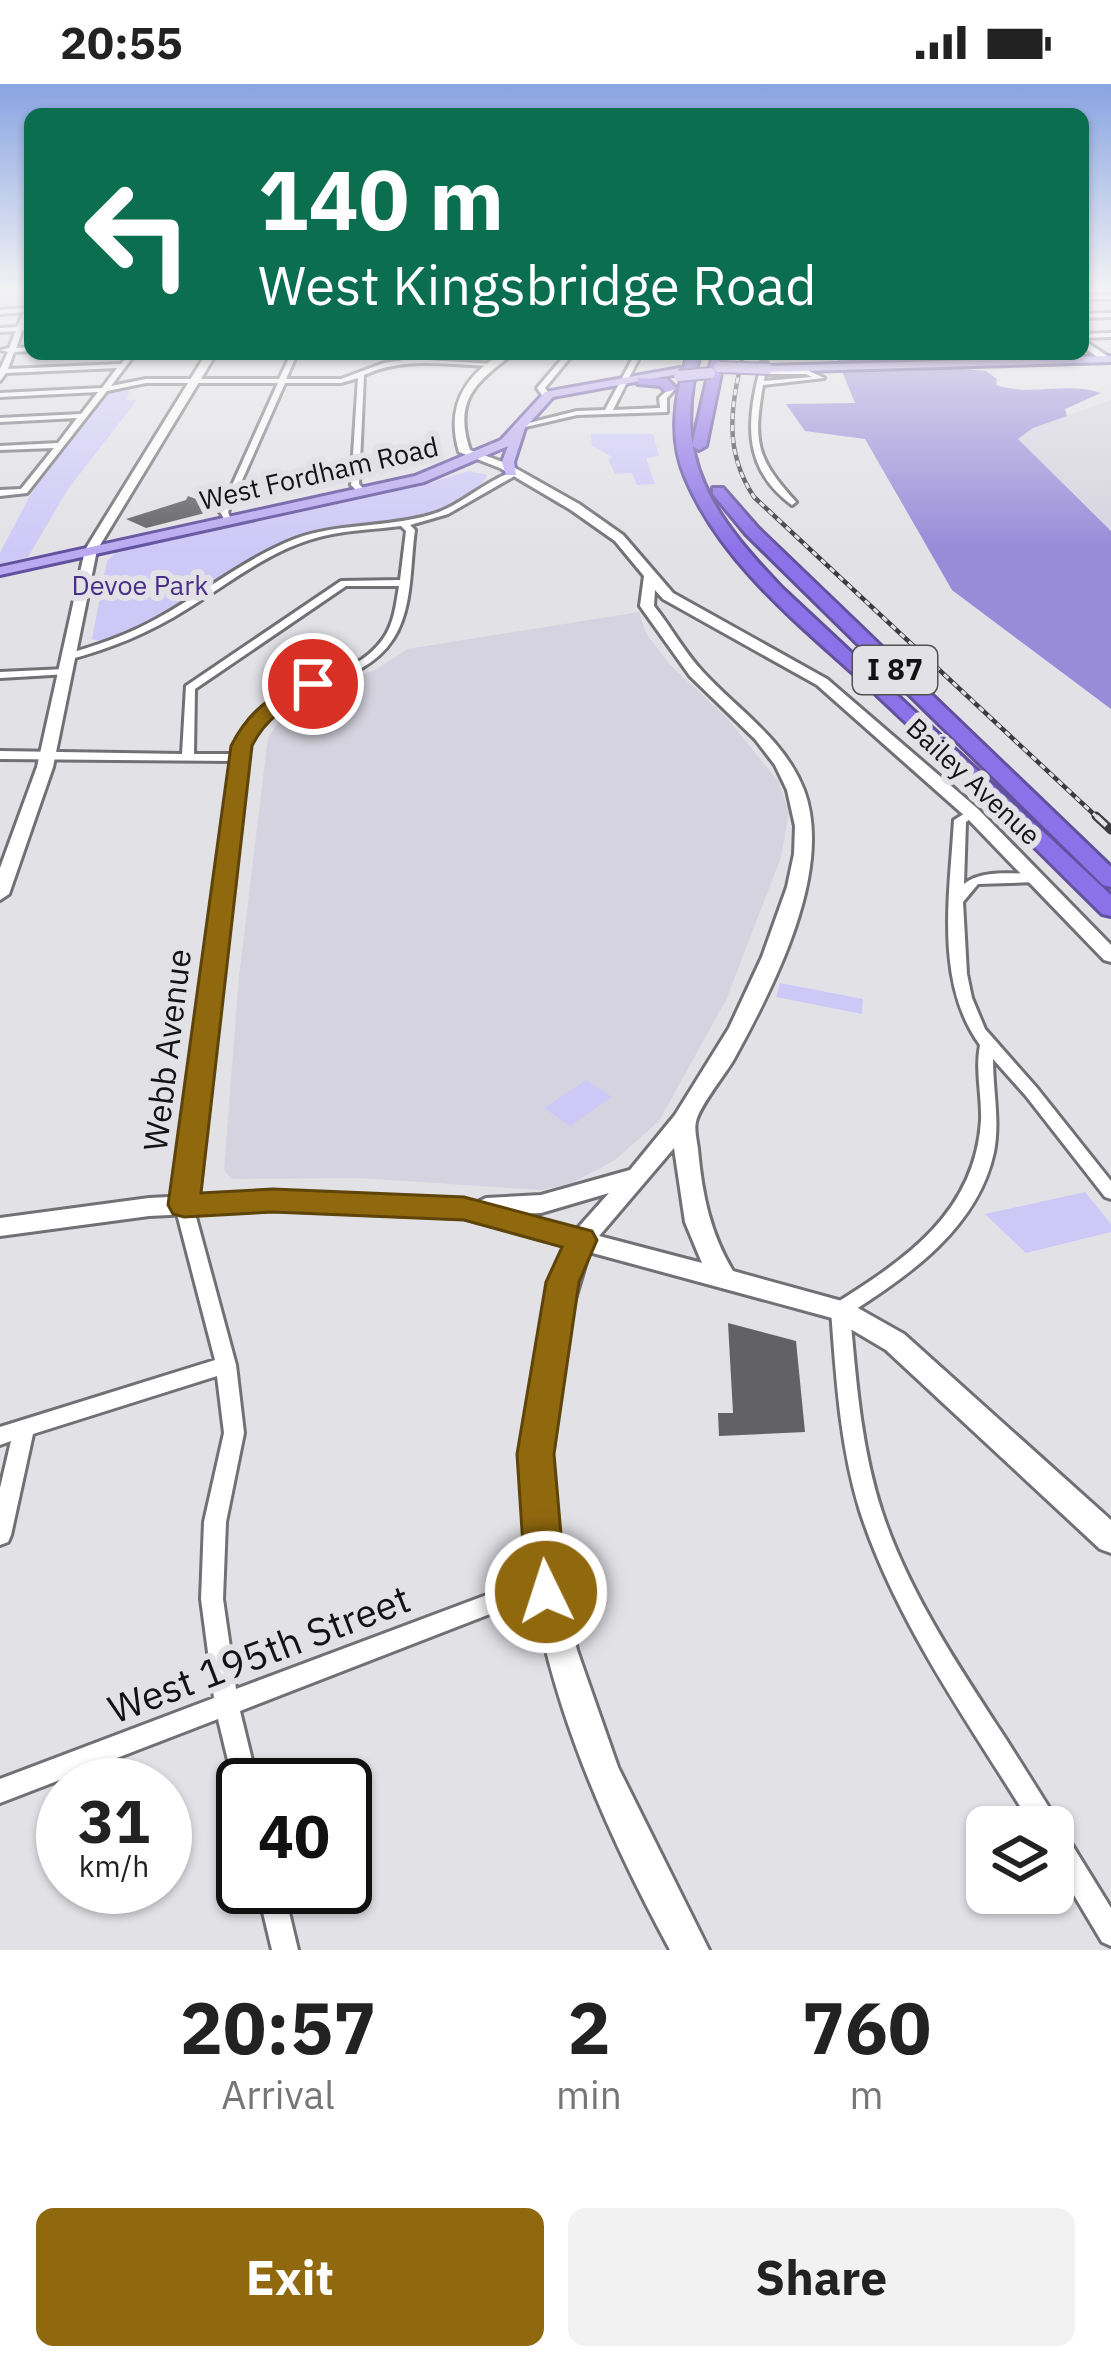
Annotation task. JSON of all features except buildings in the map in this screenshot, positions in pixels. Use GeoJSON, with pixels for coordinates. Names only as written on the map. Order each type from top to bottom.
{"type":"FeatureCollection","features":[{"type":"Feature","properties":{"kind":"highway","name":"I 87"},"geometry":{"type":"LineString","coordinates":[[689,376],[683,399],[705,501],[761,572],[1111,909]]}},
{"type":"Feature","properties":{"kind":"highway"},"geometry":{"type":"LineString","coordinates":[[692,448],[711,376]]}},
{"type":"Feature","properties":{"kind":"highway"},"geometry":{"type":"LineString","coordinates":[[642,381],[676,377],[674,422],[692,448]]}},
{"type":"Feature","properties":{"kind":"highway","name":"I 87"},"geometry":{"type":"LineString","coordinates":[[692,448],[741,520],[1111,880]]}},
{"type":"Feature","properties":{"kind":"main road"},"geometry":{"type":"LineString","coordinates":[[547,395],[679,376]]}},
{"type":"Feature","properties":{"kind":"main road"},"geometry":{"type":"LineString","coordinates":[[625,381],[642,381]]}},
{"type":"Feature","properties":{"kind":"main road","name":"West Fordham Road"},"geometry":{"type":"LineString","coordinates":[[0,571],[419,478],[477,458],[508,441],[547,395]]}},
{"type":"Feature","properties":{"kind":"main road"},"geometry":{"type":"LineString","coordinates":[[513,473],[508,461],[521,427]]}},
{"type":"Feature","properties":{"kind":"street"},"geometry":{"type":"LineString","coordinates":[[0,493],[24,491],[113,376]]}},
{"type":"Feature","properties":{"kind":"street"},"geometry":{"type":"LineString","coordinates":[[0,894],[47,756],[91,550],[197,376]]}},
{"type":"Feature","properties":{"kind":"street"},"geometry":{"type":"LineString","coordinates":[[229,520],[224,512],[285,376]]}},
{"type":"Feature","properties":{"kind":"street"},"geometry":{"type":"LineString","coordinates":[[0,395],[146,381],[361,376]]}},
{"type":"Feature","properties":{"kind":"street"},"geometry":{"type":"LineString","coordinates":[[362,376],[355,485],[362,491]]}},
{"type":"Feature","properties":{"kind":"street"},"geometry":{"type":"LineString","coordinates":[[479,376],[455,411],[463,450],[575,507],[619,538],[668,595],[652,612]]}},
{"type":"Feature","properties":{"kind":"street"},"geometry":{"type":"LineString","coordinates":[[547,395],[542,388],[552,376]]}},
{"type":"Feature","properties":{"kind":"street"},"geometry":{"type":"LineString","coordinates":[[608,412],[627,376]]}},
{"type":"Feature","properties":{"kind":"street"},"geometry":{"type":"LineString","coordinates":[[765,376],[752,440],[770,482],[792,502]]}},
{"type":"Feature","properties":{"kind":"street"},"geometry":{"type":"LineString","coordinates":[[760,383],[821,378],[817,376]]}},
{"type":"Feature","properties":{"kind":"street"},"geometry":{"type":"LineString","coordinates":[[521,427],[608,412],[664,410],[663,398],[676,377]]}},
{"type":"Feature","properties":{"kind":"street"},"geometry":{"type":"LineString","coordinates":[[0,420],[80,416]]}},
{"type":"Feature","properties":{"kind":"street"},"geometry":{"type":"LineString","coordinates":[[0,448],[58,445]]}},
{"type":"Feature","properties":{"kind":"street"},"geometry":{"type":"LineString","coordinates":[[0,675],[66,665],[154,629],[232,575],[296,541],[404,524],[455,509],[513,473]]}},
{"type":"Feature","properties":{"kind":"street","name":"Webb Avenue"},"geometry":{"type":"LineString","coordinates":[[240,1758],[212,1599],[215,1522],[234,1433],[226,1365],[184,1205],[240,758],[245,735],[271,706],[357,666],[384,646],[393,630],[402,583],[410,530],[404,524]]}},
{"type":"Feature","properties":{"kind":"street"},"geometry":{"type":"LineString","coordinates":[[650,577],[652,612],[696,674],[751,722],[780,758],[800,805],[804,829],[803,851],[777,942],[684,1120],[581,1240],[563,1282],[536,1454],[546,1592],[573,1696],[644,1868],[690,1950]]}},
{"type":"Feature","properties":{"kind":"street"},"geometry":{"type":"LineString","coordinates":[[188,757],[190,688],[344,583],[402,583]]}},
{"type":"Feature","properties":{"kind":"street","name":"Bailey Avenue"},"geometry":{"type":"LineString","coordinates":[[668,595],[822,682],[972,813],[1111,956]]}},
{"type":"Feature","properties":{"kind":"street"},"geometry":{"type":"LineString","coordinates":[[0,755],[240,758]]}},
{"type":"Feature","properties":{"kind":"street"},"geometry":{"type":"LineString","coordinates":[[972,813],[960,820],[958,899],[964,986],[973,1021],[1111,1193]]}},
{"type":"Feature","properties":{"kind":"street"},"geometry":{"type":"LineString","coordinates":[[958,873],[974,881],[1037,878]]}},
{"type":"Feature","properties":{"kind":"street"},"geometry":{"type":"LineString","coordinates":[[958,899],[974,881]]}},
{"type":"Feature","properties":{"kind":"street"},"geometry":{"type":"LineString","coordinates":[[840,1310],[895,1277],[940,1238],[964,1202],[978,1174],[990,1123],[984,1060],[988,1045]]}},
{"type":"Feature","properties":{"kind":"street"},"geometry":{"type":"LineString","coordinates":[[684,1120],[687,1191],[702,1245],[725,1280]]}},
{"type":"Feature","properties":{"kind":"street"},"geometry":{"type":"LineString","coordinates":[[0,1227],[184,1205],[273,1201],[464,1209],[541,1204],[637,1176]]}},
{"type":"Feature","properties":{"kind":"street"},"geometry":{"type":"LineString","coordinates":[[464,1209],[840,1310],[895,1342],[1111,1538]]}},
{"type":"Feature","properties":{"kind":"street"},"geometry":{"type":"LineString","coordinates":[[840,1310],[850,1424],[872,1514],[903,1588],[1034,1806]]}},
{"type":"Feature","properties":{"kind":"street"},"geometry":{"type":"LineString","coordinates":[[0,1436],[226,1365]]}},
{"type":"Feature","properties":{"kind":"street"},"geometry":{"type":"LineString","coordinates":[[0,1535],[24,1428]]}},
{"type":"Feature","properties":{"kind":"street","name":"West 195th Street"},"geometry":{"type":"LineString","coordinates":[[0,1791],[508,1597],[546,1592]]}},
{"type":"Feature","properties":{"kind":"street"},"geometry":{"type":"LineString","coordinates":[[1074,1871],[1111,1933]]}},
{"type":"Feature","properties":{"kind":"street"},"geometry":{"type":"LineString","coordinates":[[276,1914],[285,1950]]}},
{"type":"Feature","properties":{"kind":"shaded area"},"geometry":{"type":"Polygon","coordinates":[[[844,376],[993,376],[996,385],[1009,388],[1101,393],[1065,409],[1067,416],[1018,439],[1111,531],[1111,709],[952,590],[865,439],[805,431],[786,404],[855,403],[844,376]]]}},
{"type":"Feature","properties":{"kind":"shaded area"},"geometry":{"type":"Polygon","coordinates":[[[1111,400],[1111,531],[1018,439],[1033,428],[1111,400]]]}},
{"type":"Feature","properties":{"kind":"shaded area"},"geometry":{"type":"Polygon","coordinates":[[[639,612],[646,633],[670,665],[726,717],[778,781],[789,812],[781,857],[726,1000],[659,1121],[615,1160],[572,1183],[542,1190],[359,1178],[232,1179],[224,1170],[239,977],[268,737],[286,713],[307,698],[377,669],[407,649],[639,612]]]}},
{"type":"Feature","properties":{"kind":"green space"},"geometry":{"type":"Polygon","coordinates":[[[130,388],[127,400],[137,400],[68,489],[28,557],[0,564],[0,553],[34,488],[95,404],[106,393],[130,388]]]}},
{"type":"Feature","properties":{"kind":"green space"},"geometry":{"type":"Polygon","coordinates":[[[591,434],[653,434],[659,456],[646,458],[655,484],[637,485],[632,473],[615,474],[608,459],[612,457],[592,446],[591,434]]]}},
{"type":"Feature","properties":{"kind":"green space","name":"Devoe Park"},"geometry":{"type":"Polygon","coordinates":[[[468,471],[488,475],[446,509],[280,544],[157,620],[109,640],[92,639],[107,561],[116,552],[420,486],[468,471]]]}},
{"type":"Feature","properties":{"kind":"green space"},"geometry":{"type":"Polygon","coordinates":[[[780,983],[863,999],[862,1014],[776,997],[780,983]]]}},
{"type":"Feature","properties":{"kind":"green space"},"geometry":{"type":"Polygon","coordinates":[[[586,1080],[612,1097],[570,1126],[544,1108],[586,1080]]]}},
{"type":"Feature","properties":{"kind":"green space"},"geometry":{"type":"Polygon","coordinates":[[[1085,1192],[1111,1224],[1111,1232],[1026,1253],[985,1214],[1085,1192]]]}},
{"type":"Feature","properties":{"kind":"railway"},"geometry":{"type":"LineString","coordinates":[[738,376],[734,445],[754,497],[1099,819]]}},
{"type":"Feature","properties":{"kind":"railway"},"geometry":{"type":"LineString","coordinates":[[1096,816],[1111,830]]}},
{"type":"Feature","properties":{"kind":"route"},"geometry":{"type":"LineString","coordinates":[[313,684],[271,706],[251,725],[241,746],[184,1205],[273,1201],[464,1209],[581,1240],[563,1282],[536,1454],[546,1592]]}}]}
